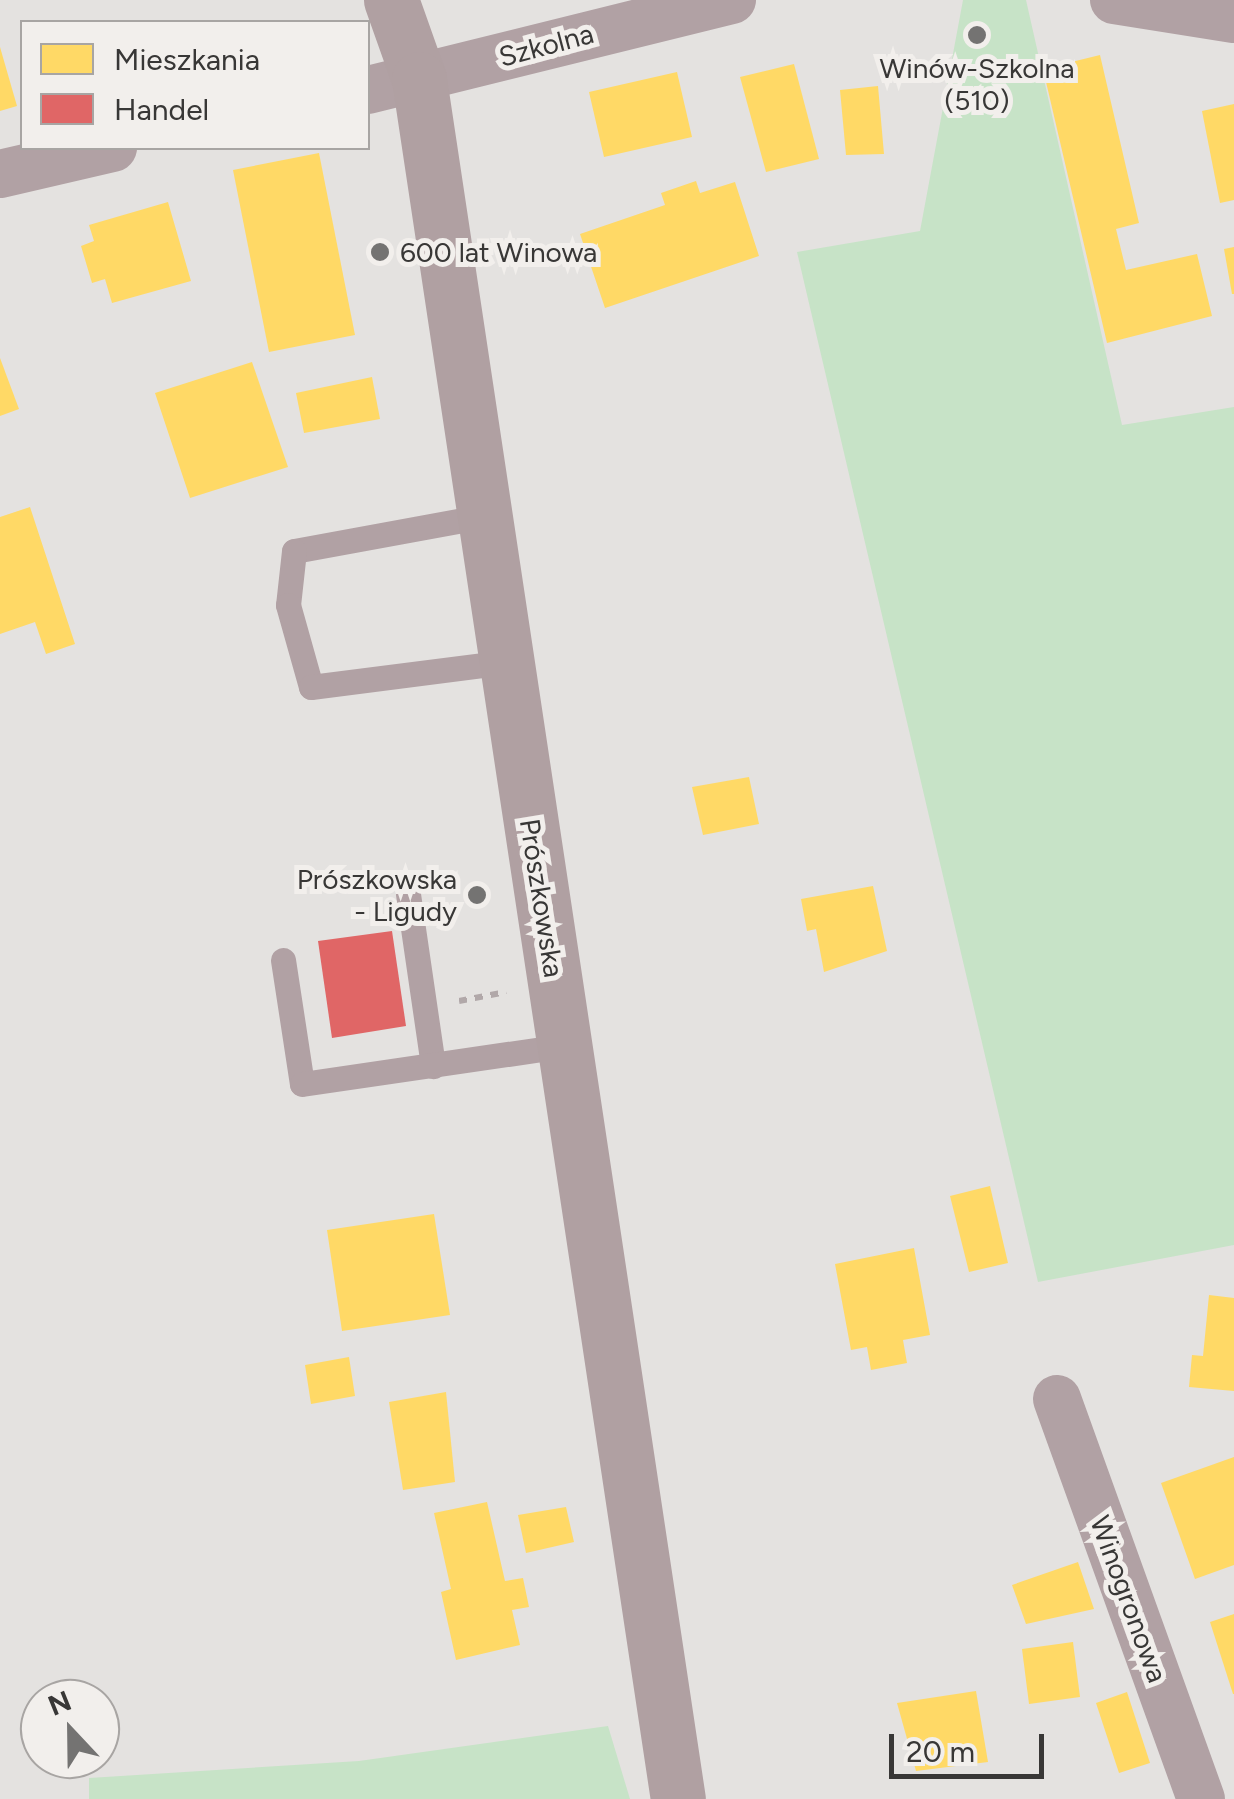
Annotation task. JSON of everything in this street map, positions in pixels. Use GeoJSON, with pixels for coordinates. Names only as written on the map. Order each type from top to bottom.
{"type":"FeatureCollection","features":[{"type":"Feature","properties":{"kind":"main road","name":"Prószkowska"},"geometry":{"type":"LineString","coordinates":[[391,0],[393,85],[485,516],[678,1799]]}},
{"type":"Feature","properties":{"kind":"street","name":"Szkolna"},"geometry":{"type":"LineString","coordinates":[[393,85],[732,0]]}},
{"type":"Feature","properties":{"kind":"street"},"geometry":{"type":"LineString","coordinates":[[1114,0],[1234,19]]}},
{"type":"Feature","properties":{"kind":"street"},"geometry":{"type":"LineString","coordinates":[[0,174],[104,150]]}},
{"type":"Feature","properties":{"kind":"street","name":"Winogronowa"},"geometry":{"type":"LineString","coordinates":[[1057,1399],[1201,1799]]}},
{"type":"Feature","properties":{"kind":"lane"},"geometry":{"type":"LineString","coordinates":[[485,516],[294,552],[288,605],[311,688],[506,662]]}},
{"type":"Feature","properties":{"kind":"lane"},"geometry":{"type":"LineString","coordinates":[[408,894],[433,1066]]}},
{"type":"Feature","properties":{"kind":"lane"},"geometry":{"type":"LineString","coordinates":[[283,960],[302,1084],[564,1046]]}},
{"type":"Feature","properties":{"kind":"green space"},"geometry":{"type":"Polygon","coordinates":[[[963,0],[1026,0],[1122,425],[1234,407],[1234,1245],[1038,1282],[797,252],[920,231],[963,0]]]}},
{"type":"Feature","properties":{"kind":"green space"},"geometry":{"type":"Polygon","coordinates":[[[608,1726],[630,1799],[89,1799],[89,1779],[359,1761],[608,1726]]]}},
{"type":"Feature","properties":{"kind":"building: Mieszkania"},"geometry":{"type":"Polygon","coordinates":[[[0,47],[17,106],[0,111],[0,47]]]}},
{"type":"Feature","properties":{"kind":"building: Mieszkania"},"geometry":{"type":"Polygon","coordinates":[[[1100,55],[1139,223],[1116,229],[1126,270],[1197,254],[1212,316],[1107,343],[1043,69],[1100,55]]]}},
{"type":"Feature","properties":{"kind":"building: Mieszkania"},"geometry":{"type":"Polygon","coordinates":[[[794,64],[819,159],[766,172],[740,77],[794,64]]]}},
{"type":"Feature","properties":{"kind":"building: Mieszkania"},"geometry":{"type":"Polygon","coordinates":[[[677,72],[692,137],[604,157],[589,92],[677,72]]]}},
{"type":"Feature","properties":{"kind":"building: Mieszkania"},"geometry":{"type":"Polygon","coordinates":[[[878,86],[884,154],[846,155],[840,90],[878,86]]]}},
{"type":"Feature","properties":{"kind":"building: Mieszkania"},"geometry":{"type":"Polygon","coordinates":[[[1234,104],[1234,200],[1220,203],[1202,111],[1234,104]]]}},
{"type":"Feature","properties":{"kind":"building: Mieszkania"},"geometry":{"type":"Polygon","coordinates":[[[319,153],[355,335],[269,352],[233,170],[319,153]]]}},
{"type":"Feature","properties":{"kind":"building: Mieszkania"},"geometry":{"type":"Polygon","coordinates":[[[696,181],[700,193],[735,182],[759,256],[605,308],[580,234],[665,205],[661,193],[696,181]]]}},
{"type":"Feature","properties":{"kind":"building: Mieszkania"},"geometry":{"type":"Polygon","coordinates":[[[168,202],[191,281],[112,303],[105,279],[92,283],[81,246],[94,241],[89,225],[168,202]]]}},
{"type":"Feature","properties":{"kind":"building: Mieszkania"},"geometry":{"type":"Polygon","coordinates":[[[1234,247],[1234,294],[1232,294],[1224,249],[1234,247]]]}},
{"type":"Feature","properties":{"kind":"building: Mieszkania"},"geometry":{"type":"Polygon","coordinates":[[[0,358],[19,409],[0,416],[0,358]]]}},
{"type":"Feature","properties":{"kind":"building: Mieszkania"},"geometry":{"type":"Polygon","coordinates":[[[252,362],[288,467],[190,498],[155,393],[252,362]]]}},
{"type":"Feature","properties":{"kind":"building: Mieszkania"},"geometry":{"type":"Polygon","coordinates":[[[372,377],[380,419],[304,433],[296,393],[372,377]]]}},
{"type":"Feature","properties":{"kind":"building: Mieszkania"},"geometry":{"type":"Polygon","coordinates":[[[30,507],[75,644],[46,654],[35,622],[0,634],[0,517],[30,507]]]}},
{"type":"Feature","properties":{"kind":"building: Mieszkania"},"geometry":{"type":"Polygon","coordinates":[[[749,777],[759,824],[703,835],[692,787],[749,777]]]}},
{"type":"Feature","properties":{"kind":"building: Mieszkania"},"geometry":{"type":"Polygon","coordinates":[[[873,886],[887,951],[824,972],[816,929],[807,931],[801,899],[873,886]]]}},
{"type":"Feature","properties":{"kind":"building: Mieszkania"},"geometry":{"type":"Polygon","coordinates":[[[990,1186],[1008,1263],[969,1272],[950,1196],[990,1186]]]}},
{"type":"Feature","properties":{"kind":"building: Mieszkania"},"geometry":{"type":"Polygon","coordinates":[[[434,1214],[450,1315],[342,1331],[327,1230],[434,1214]]]}},
{"type":"Feature","properties":{"kind":"building: Mieszkania"},"geometry":{"type":"Polygon","coordinates":[[[914,1248],[930,1335],[903,1340],[907,1363],[871,1370],[867,1347],[851,1350],[835,1264],[914,1248]]]}},
{"type":"Feature","properties":{"kind":"building: Mieszkania"},"geometry":{"type":"Polygon","coordinates":[[[1209,1295],[1234,1298],[1234,1391],[1189,1387],[1192,1355],[1203,1356],[1209,1295]]]}},
{"type":"Feature","properties":{"kind":"building: Mieszkania"},"geometry":{"type":"Polygon","coordinates":[[[349,1357],[355,1396],[311,1404],[305,1365],[349,1357]]]}},
{"type":"Feature","properties":{"kind":"building: Mieszkania"},"geometry":{"type":"Polygon","coordinates":[[[446,1392],[455,1482],[403,1490],[389,1402],[446,1392]]]}},
{"type":"Feature","properties":{"kind":"building: Mieszkania"},"geometry":{"type":"Polygon","coordinates":[[[1234,1457],[1234,1565],[1195,1579],[1161,1483],[1234,1457]]]}},
{"type":"Feature","properties":{"kind":"building: Mieszkania"},"geometry":{"type":"Polygon","coordinates":[[[487,1502],[505,1581],[523,1578],[529,1607],[512,1610],[520,1645],[456,1660],[441,1592],[451,1589],[434,1513],[487,1502]]]}},
{"type":"Feature","properties":{"kind":"building: Mieszkania"},"geometry":{"type":"Polygon","coordinates":[[[566,1507],[574,1542],[526,1553],[518,1515],[566,1507]]]}},
{"type":"Feature","properties":{"kind":"building: Mieszkania"},"geometry":{"type":"Polygon","coordinates":[[[1078,1562],[1094,1609],[1026,1624],[1012,1585],[1078,1562]]]}},
{"type":"Feature","properties":{"kind":"building: Mieszkania"},"geometry":{"type":"Polygon","coordinates":[[[1234,1614],[1234,1694],[1233,1694],[1210,1622],[1234,1614]]]}},
{"type":"Feature","properties":{"kind":"building: Mieszkania"},"geometry":{"type":"Polygon","coordinates":[[[1073,1642],[1080,1697],[1029,1704],[1022,1649],[1073,1642]]]}},
{"type":"Feature","properties":{"kind":"building: Mieszkania"},"geometry":{"type":"Polygon","coordinates":[[[976,1691],[988,1762],[916,1771],[897,1703],[976,1691]]]}},
{"type":"Feature","properties":{"kind":"building: Mieszkania"},"geometry":{"type":"Polygon","coordinates":[[[1127,1692],[1150,1763],[1119,1773],[1096,1703],[1127,1692]]]}},
{"type":"Feature","properties":{"kind":"building: Handel"},"geometry":{"type":"Polygon","coordinates":[[[392,931],[406,1026],[332,1038],[318,941],[392,931]]]}},
{"type":"Feature","properties":{"kind":"place","name":"Winów-Szkolna (510)"},"geometry":{"type":"Point","coordinates":[977,35]}},
{"type":"Feature","properties":{"kind":"place","name":"600 lat Winowa"},"geometry":{"type":"Point","coordinates":[380,252]}},
{"type":"Feature","properties":{"kind":"place","name":"Prószkowska - Ligudy"},"geometry":{"type":"Point","coordinates":[477,895]}}]}
